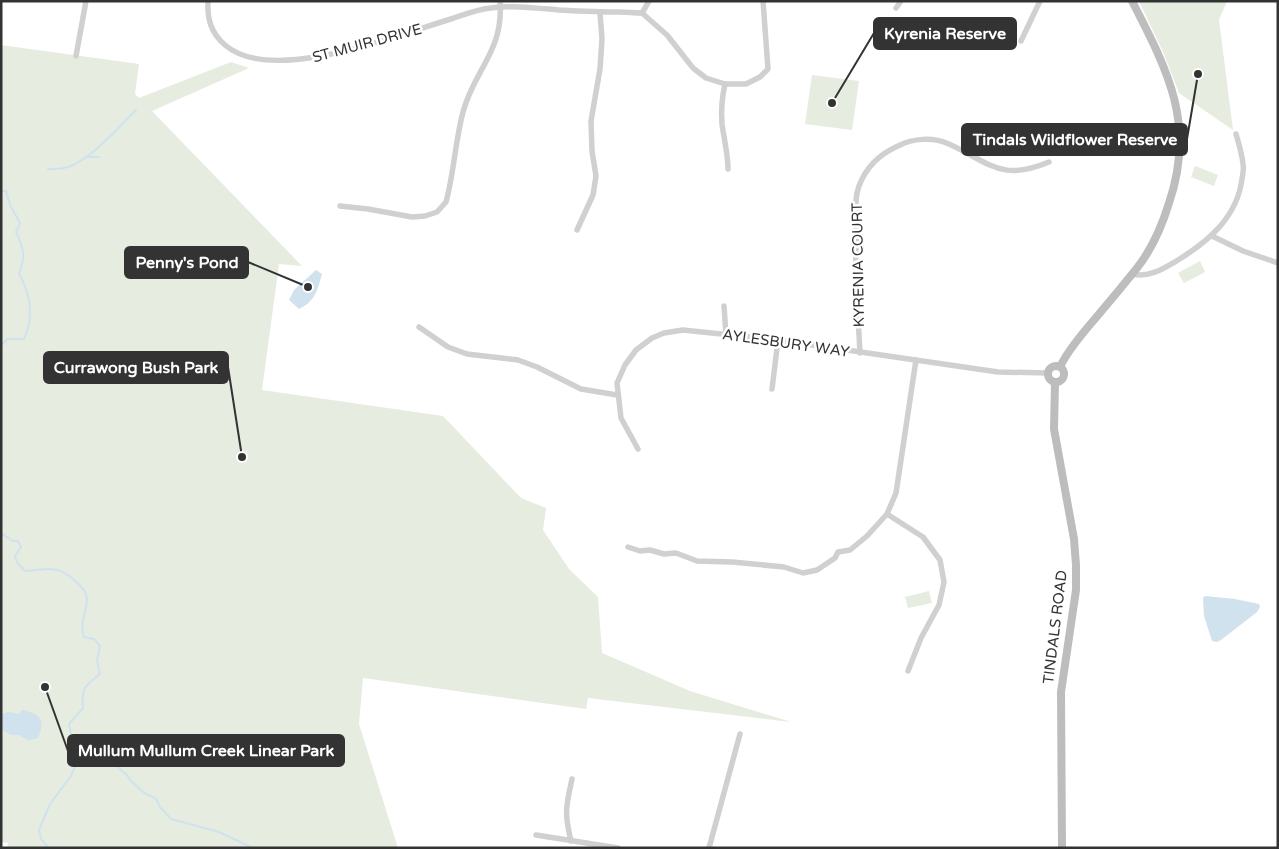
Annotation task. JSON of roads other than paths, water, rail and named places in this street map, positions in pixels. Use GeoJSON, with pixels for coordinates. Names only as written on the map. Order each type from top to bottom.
{"type":"FeatureCollection","features":[{"type":"Feature","properties":{"kind":"main road"},"geometry":{"type":"LineString","coordinates":[[1060,367],[1078,339],[1132,274],[1152,245],[1177,181],[1180,155],[1180,122],[1174,95],[1163,65],[1132,1]]}},
{"type":"Feature","properties":{"kind":"main road"},"geometry":{"type":"LineString","coordinates":[[1052,367],[1060,367],[1063,370],[1063,377],[1060,381],[1055,382],[1048,373],[1052,367]]}},
{"type":"Feature","properties":{"kind":"main road","name":"TINDALS ROAD"},"geometry":{"type":"LineString","coordinates":[[1055,382],[1054,429],[1074,539],[1076,565],[1076,590],[1061,692],[1062,848]]}},
{"type":"Feature","properties":{"kind":"street"},"geometry":{"type":"LineString","coordinates":[[76,56],[86,1]]}},
{"type":"Feature","properties":{"kind":"street","name":"ST MUIR DRIVE"},"geometry":{"type":"LineString","coordinates":[[208,1],[207,16],[219,40],[244,57],[276,60],[314,58],[373,43],[500,4],[600,12],[642,12]]}},
{"type":"Feature","properties":{"kind":"street"},"geometry":{"type":"LineString","coordinates":[[649,1],[642,12],[667,35],[693,68],[706,78],[725,84],[746,84],[760,77],[768,69],[763,1]]}},
{"type":"Feature","properties":{"kind":"street"},"geometry":{"type":"LineString","coordinates":[[896,8],[901,1]]}},
{"type":"Feature","properties":{"kind":"street"},"geometry":{"type":"LineString","coordinates":[[1021,41],[1040,1]]}},
{"type":"Feature","properties":{"kind":"street"},"geometry":{"type":"LineString","coordinates":[[340,206],[368,208],[412,217],[425,216],[437,212],[446,202],[463,112],[469,94],[494,47],[500,26],[500,4]]}},
{"type":"Feature","properties":{"kind":"street"},"geometry":{"type":"LineString","coordinates":[[577,230],[594,195],[596,176],[592,151],[591,120],[600,69],[602,38],[600,12]]}},
{"type":"Feature","properties":{"kind":"street"},"geometry":{"type":"LineString","coordinates":[[725,84],[722,100],[722,123],[728,169]]}},
{"type":"Feature","properties":{"kind":"street"},"geometry":{"type":"LineString","coordinates":[[1132,274],[1141,276],[1157,272],[1196,249],[1223,224],[1234,208],[1241,187],[1244,166],[1236,134]]}},
{"type":"Feature","properties":{"kind":"street","name":"KYRENIA COURT"},"geometry":{"type":"LineString","coordinates":[[860,353],[856,285],[855,205],[858,186],[867,170],[880,155],[907,141],[928,139],[947,143],[997,169],[1014,171],[1034,169],[1049,162]]}},
{"type":"Feature","properties":{"kind":"street"},"geometry":{"type":"LineString","coordinates":[[1212,236],[1278,264]]}},
{"type":"Feature","properties":{"kind":"street"},"geometry":{"type":"LineString","coordinates":[[724,306],[726,335]]}},
{"type":"Feature","properties":{"kind":"street"},"geometry":{"type":"LineString","coordinates":[[418,327],[448,347],[467,354],[518,360],[537,367],[581,389],[617,395]]}},
{"type":"Feature","properties":{"kind":"street","name":"AYLESBURY WAY"},"geometry":{"type":"LineString","coordinates":[[638,449],[621,418],[617,383],[625,365],[636,350],[652,338],[664,333],[683,330],[778,340],[998,372],[1048,373]]}},
{"type":"Feature","properties":{"kind":"street"},"geometry":{"type":"LineString","coordinates":[[772,389],[778,340]]}},
{"type":"Feature","properties":{"kind":"street"},"geometry":{"type":"LineString","coordinates":[[628,547],[640,551],[650,550],[664,554],[676,554],[697,561],[784,567],[804,573],[817,570],[835,558],[838,552],[850,550],[867,536],[887,514],[896,493],[916,360]]}},
{"type":"Feature","properties":{"kind":"street"},"geometry":{"type":"LineString","coordinates":[[887,514],[923,538],[940,560],[944,582],[939,605],[920,638],[908,671]]}},
{"type":"Feature","properties":{"kind":"street"},"geometry":{"type":"LineString","coordinates":[[709,848],[740,734]]}},
{"type":"Feature","properties":{"kind":"street"},"geometry":{"type":"LineString","coordinates":[[571,841],[566,819],[566,807],[572,779]]}},
{"type":"Feature","properties":{"kind":"street"},"geometry":{"type":"LineString","coordinates":[[536,835],[618,848]]}},
{"type":"Feature","properties":{"kind":"water"},"geometry":{"type":"Polygon","coordinates":[[[316,270],[322,274],[317,290],[309,303],[299,309],[289,300],[294,290],[316,270]]]}},
{"type":"Feature","properties":{"kind":"water"},"geometry":{"type":"Polygon","coordinates":[[[1205,596],[1235,599],[1259,604],[1260,607],[1257,612],[1221,640],[1217,642],[1212,641],[1204,616],[1203,598],[1205,596]]]}},
{"type":"Feature","properties":{"kind":"water"},"geometry":{"type":"Polygon","coordinates":[[[24,710],[35,714],[40,719],[41,727],[38,738],[28,740],[19,735],[11,735],[1,729],[1,714],[9,712],[19,714],[24,710]]]}},
{"type":"Feature","properties":{"kind":"waterway"},"geometry":{"type":"LineString","coordinates":[[48,169],[64,168],[83,160],[136,110]]}},
{"type":"Feature","properties":{"kind":"waterway"},"geometry":{"type":"LineString","coordinates":[[87,157],[99,157]]}},
{"type":"Feature","properties":{"kind":"waterway"},"geometry":{"type":"LineString","coordinates":[[1,191],[6,191],[10,205],[20,223],[16,232],[21,243],[23,257],[19,274],[30,306],[29,322],[24,339],[7,339],[1,346]]}},
{"type":"Feature","properties":{"kind":"waterway"},"geometry":{"type":"LineString","coordinates":[[1,533],[13,541],[18,541],[21,547],[15,556],[17,562],[25,571],[45,569],[61,571],[80,585],[87,598],[82,627],[84,637],[94,639],[100,646],[97,661],[100,674],[85,688],[83,708],[69,724],[71,735],[75,740],[105,750],[108,754],[104,761],[93,763],[77,762],[71,776],[50,804],[39,830],[41,839],[49,848]]}},
{"type":"Feature","properties":{"kind":"waterway"},"geometry":{"type":"LineString","coordinates":[[107,758],[143,792],[156,799],[160,807],[171,819],[219,832],[253,848]]}},
{"type":"Feature","properties":{"kind":"place","name":"Tindals Wildflower Reserve"},"geometry":{"type":"Point","coordinates":[1198,74]}},
{"type":"Feature","properties":{"kind":"place","name":"Kyrenia Reserve"},"geometry":{"type":"Point","coordinates":[832,103]}},
{"type":"Feature","properties":{"kind":"place","name":"Penny's Pond"},"geometry":{"type":"Point","coordinates":[308,287]}},
{"type":"Feature","properties":{"kind":"place","name":"Currawong Bush Park"},"geometry":{"type":"Point","coordinates":[242,457]}},
{"type":"Feature","properties":{"kind":"place","name":"Mullum Mullum Creek Linear Park"},"geometry":{"type":"Point","coordinates":[45,687]}}]}
